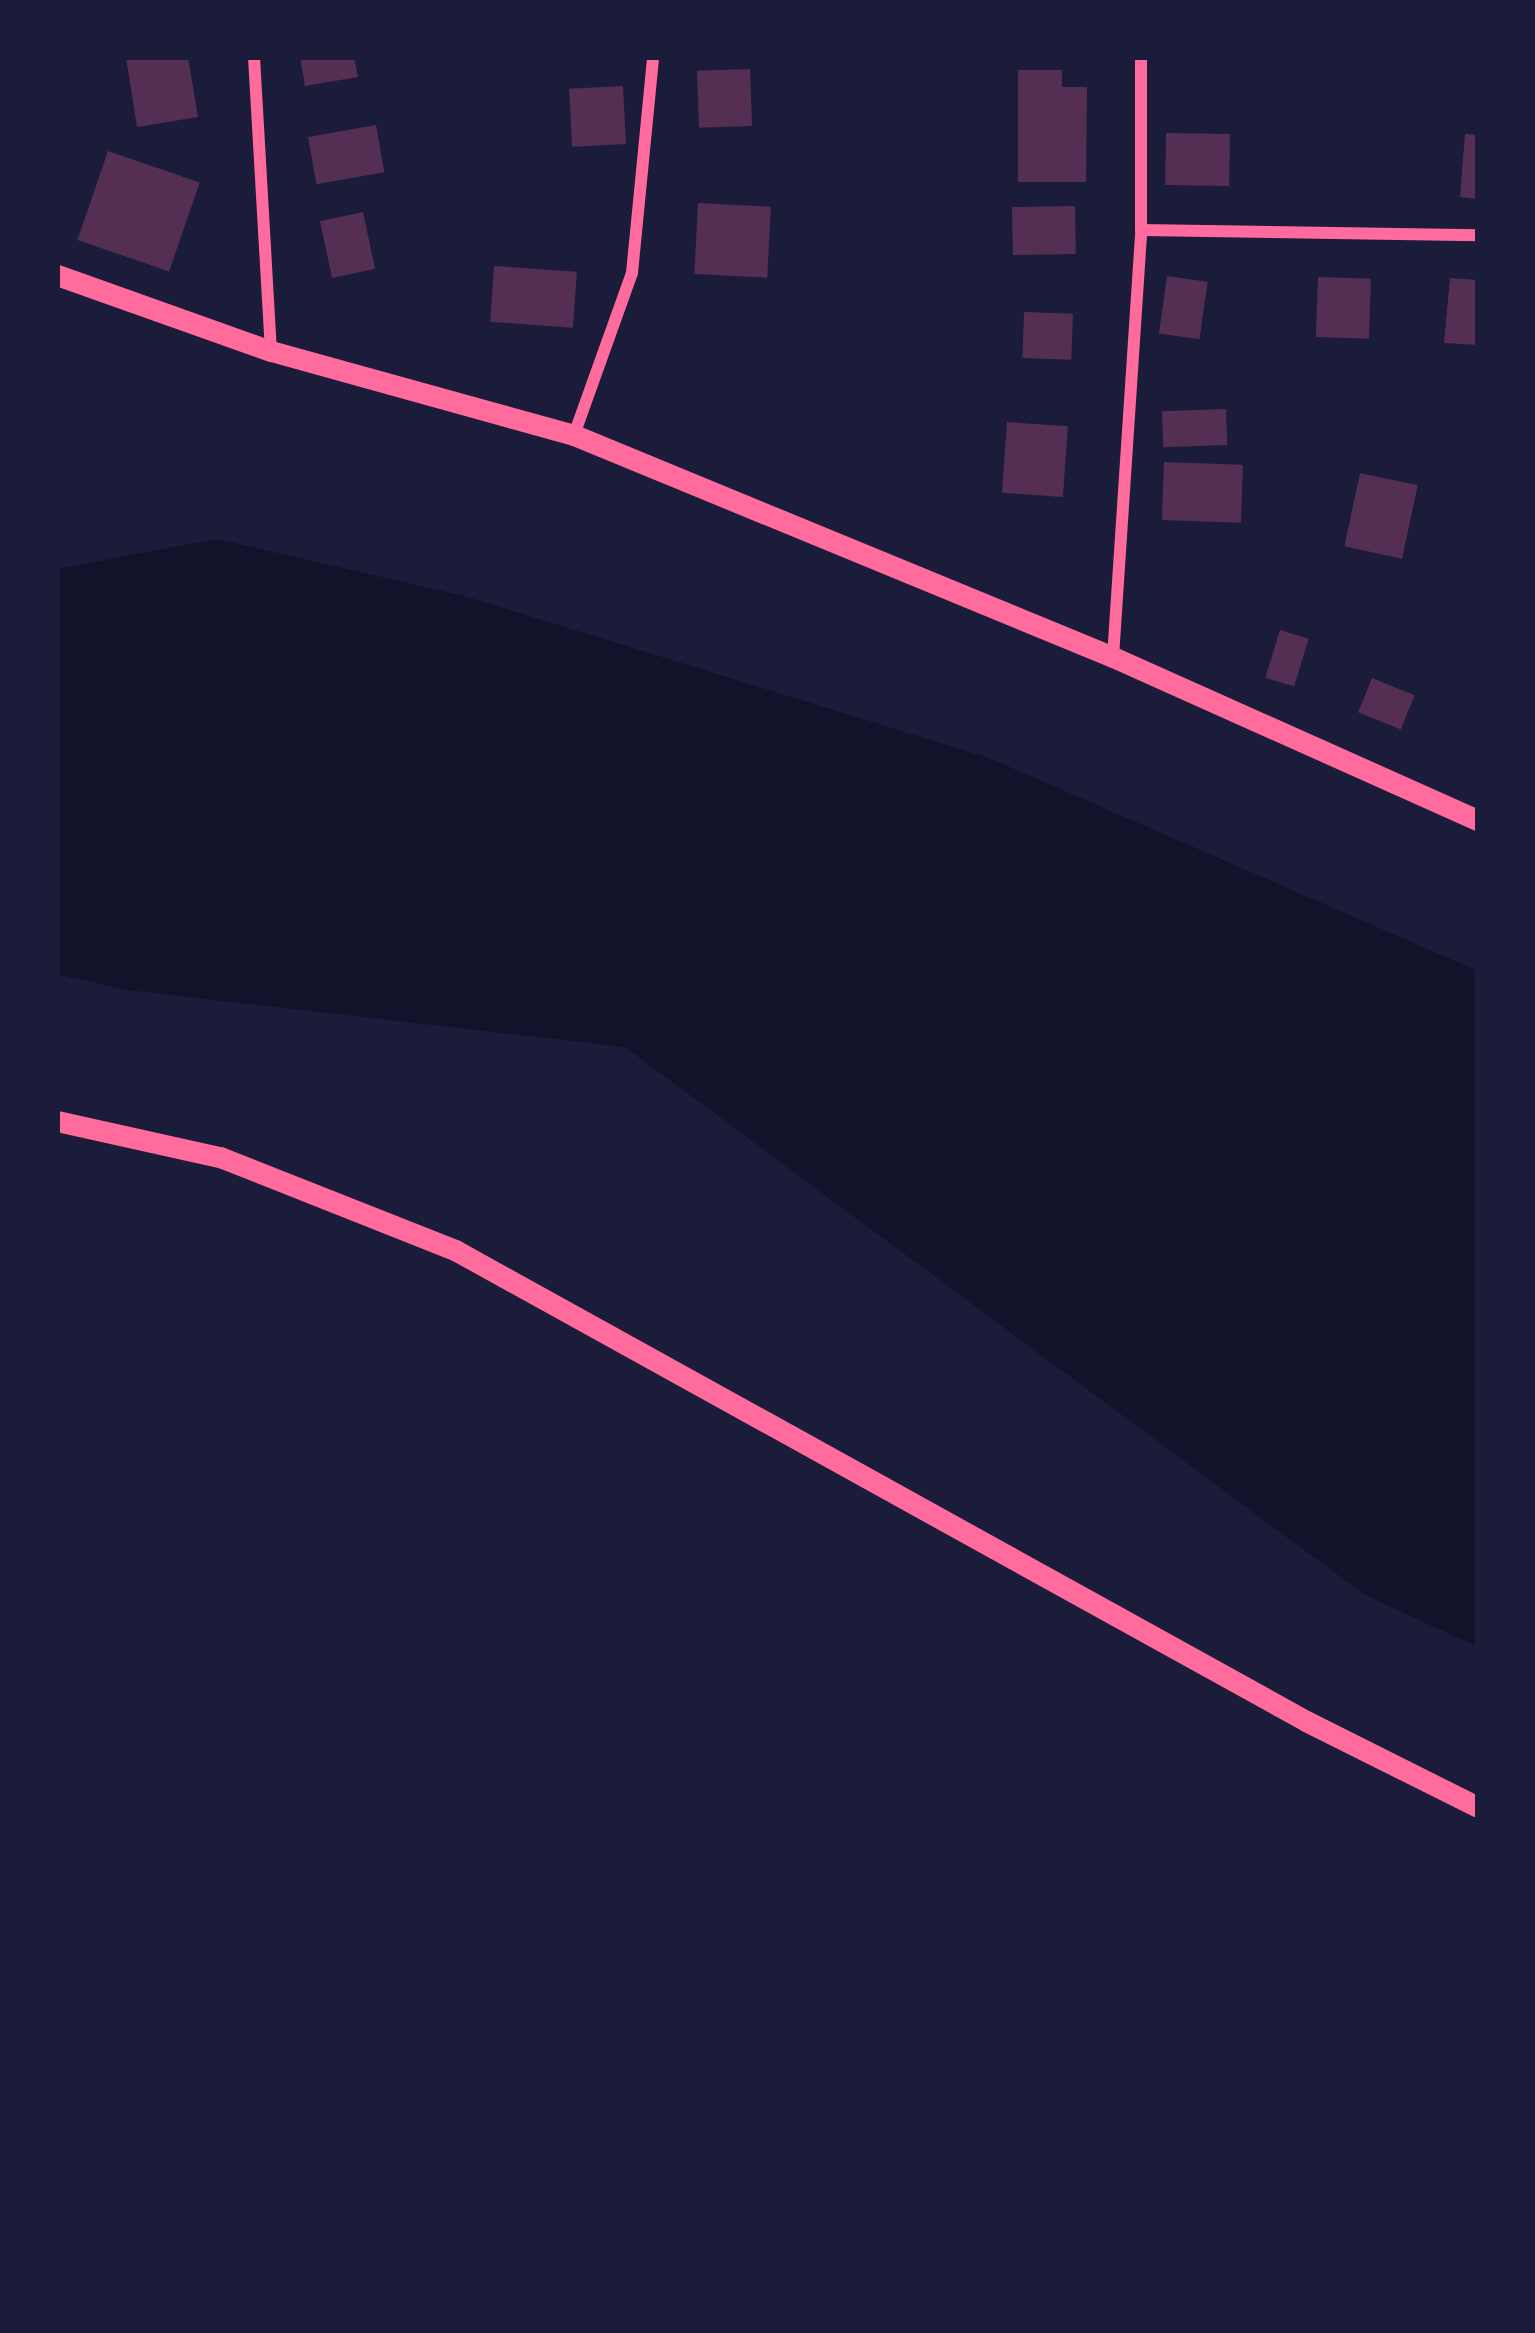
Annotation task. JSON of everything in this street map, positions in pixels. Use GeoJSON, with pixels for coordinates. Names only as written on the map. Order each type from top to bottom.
{"type":"FeatureCollection","features":[{"type":"Feature","properties":{"kind":"street"},"geometry":{"type":"LineString","coordinates":[[254,57],[271,351]]}},
{"type":"Feature","properties":{"kind":"street"},"geometry":{"type":"LineString","coordinates":[[574,435],[632,273],[653,57]]}},
{"type":"Feature","properties":{"kind":"street"},"geometry":{"type":"LineString","coordinates":[[1113,657],[1141,230],[1142,57]]}},
{"type":"Feature","properties":{"kind":"street"},"geometry":{"type":"LineString","coordinates":[[1141,230],[1478,235]]}},
{"type":"Feature","properties":{"kind":"street"},"geometry":{"type":"LineString","coordinates":[[57,274],[271,351],[574,435],[1113,657],[1478,820]]}},
{"type":"Feature","properties":{"kind":"street"},"geometry":{"type":"LineString","coordinates":[[57,1121],[220,1157],[455,1250],[1306,1721],[1478,1807]]}},
{"type":"Feature","properties":{"kind":"shaded area"},"geometry":{"type":"Polygon","coordinates":[[[217,539],[464,596],[989,758],[1478,971],[1478,1647],[1365,1595],[625,1047],[128,990],[57,974],[57,569],[217,539]]]}},
{"type":"Feature","properties":{"kind":"building"},"geometry":{"type":"Polygon","coordinates":[[[126,57],[188,57],[198,117],[137,127],[126,57]]]}},
{"type":"Feature","properties":{"kind":"building"},"geometry":{"type":"Polygon","coordinates":[[[300,57],[354,57],[358,77],[305,86],[300,57]]]}},
{"type":"Feature","properties":{"kind":"building"},"geometry":{"type":"Polygon","coordinates":[[[750,69],[752,126],[699,128],[697,71],[750,69]]]}},
{"type":"Feature","properties":{"kind":"building"},"geometry":{"type":"Polygon","coordinates":[[[1018,70],[1062,70],[1062,87],[1087,87],[1086,182],[1018,182],[1018,70]]]}},
{"type":"Feature","properties":{"kind":"building"},"geometry":{"type":"Polygon","coordinates":[[[623,86],[626,144],[572,147],[569,89],[623,86]]]}},
{"type":"Feature","properties":{"kind":"building"},"geometry":{"type":"Polygon","coordinates":[[[376,125],[384,172],[316,184],[308,137],[376,125]]]}},
{"type":"Feature","properties":{"kind":"building"},"geometry":{"type":"Polygon","coordinates":[[[1166,133],[1230,134],[1229,186],[1165,185],[1166,133]]]}},
{"type":"Feature","properties":{"kind":"building"},"geometry":{"type":"Polygon","coordinates":[[[1465,134],[1478,135],[1478,199],[1460,197],[1465,134]]]}},
{"type":"Feature","properties":{"kind":"building"},"geometry":{"type":"Polygon","coordinates":[[[108,151],[200,183],[169,271],[77,240],[108,151]]]}},
{"type":"Feature","properties":{"kind":"building"},"geometry":{"type":"Polygon","coordinates":[[[698,203],[771,207],[767,278],[694,274],[698,203]]]}},
{"type":"Feature","properties":{"kind":"building"},"geometry":{"type":"Polygon","coordinates":[[[1075,206],[1076,254],[1013,255],[1012,207],[1075,206]]]}},
{"type":"Feature","properties":{"kind":"building"},"geometry":{"type":"Polygon","coordinates":[[[363,212],[375,269],[332,278],[320,221],[363,212]]]}},
{"type":"Feature","properties":{"kind":"building"},"geometry":{"type":"Polygon","coordinates":[[[494,266],[577,272],[573,328],[490,322],[494,266]]]}},
{"type":"Feature","properties":{"kind":"building"},"geometry":{"type":"Polygon","coordinates":[[[1167,276],[1208,282],[1200,339],[1159,333],[1167,276]]]}},
{"type":"Feature","properties":{"kind":"building"},"geometry":{"type":"Polygon","coordinates":[[[1318,277],[1371,279],[1369,339],[1316,337],[1318,277]]]}},
{"type":"Feature","properties":{"kind":"building"},"geometry":{"type":"Polygon","coordinates":[[[1450,278],[1478,280],[1478,345],[1444,343],[1450,278]]]}},
{"type":"Feature","properties":{"kind":"building"},"geometry":{"type":"Polygon","coordinates":[[[1024,312],[1073,314],[1071,360],[1022,358],[1024,312]]]}},
{"type":"Feature","properties":{"kind":"building"},"geometry":{"type":"Polygon","coordinates":[[[1226,409],[1227,445],[1163,447],[1162,411],[1226,409]]]}},
{"type":"Feature","properties":{"kind":"building"},"geometry":{"type":"Polygon","coordinates":[[[1007,422],[1068,426],[1063,497],[1002,493],[1007,422]]]}},
{"type":"Feature","properties":{"kind":"building"},"geometry":{"type":"Polygon","coordinates":[[[1164,462],[1243,465],[1241,523],[1162,520],[1164,462]]]}},
{"type":"Feature","properties":{"kind":"building"},"geometry":{"type":"Polygon","coordinates":[[[1360,473],[1418,485],[1402,559],[1344,546],[1360,473]]]}},
{"type":"Feature","properties":{"kind":"building"},"geometry":{"type":"Polygon","coordinates":[[[1280,630],[1309,639],[1294,687],[1265,678],[1280,630]]]}},
{"type":"Feature","properties":{"kind":"building"},"geometry":{"type":"Polygon","coordinates":[[[1372,678],[1415,695],[1401,730],[1358,712],[1372,678]]]}}]}
